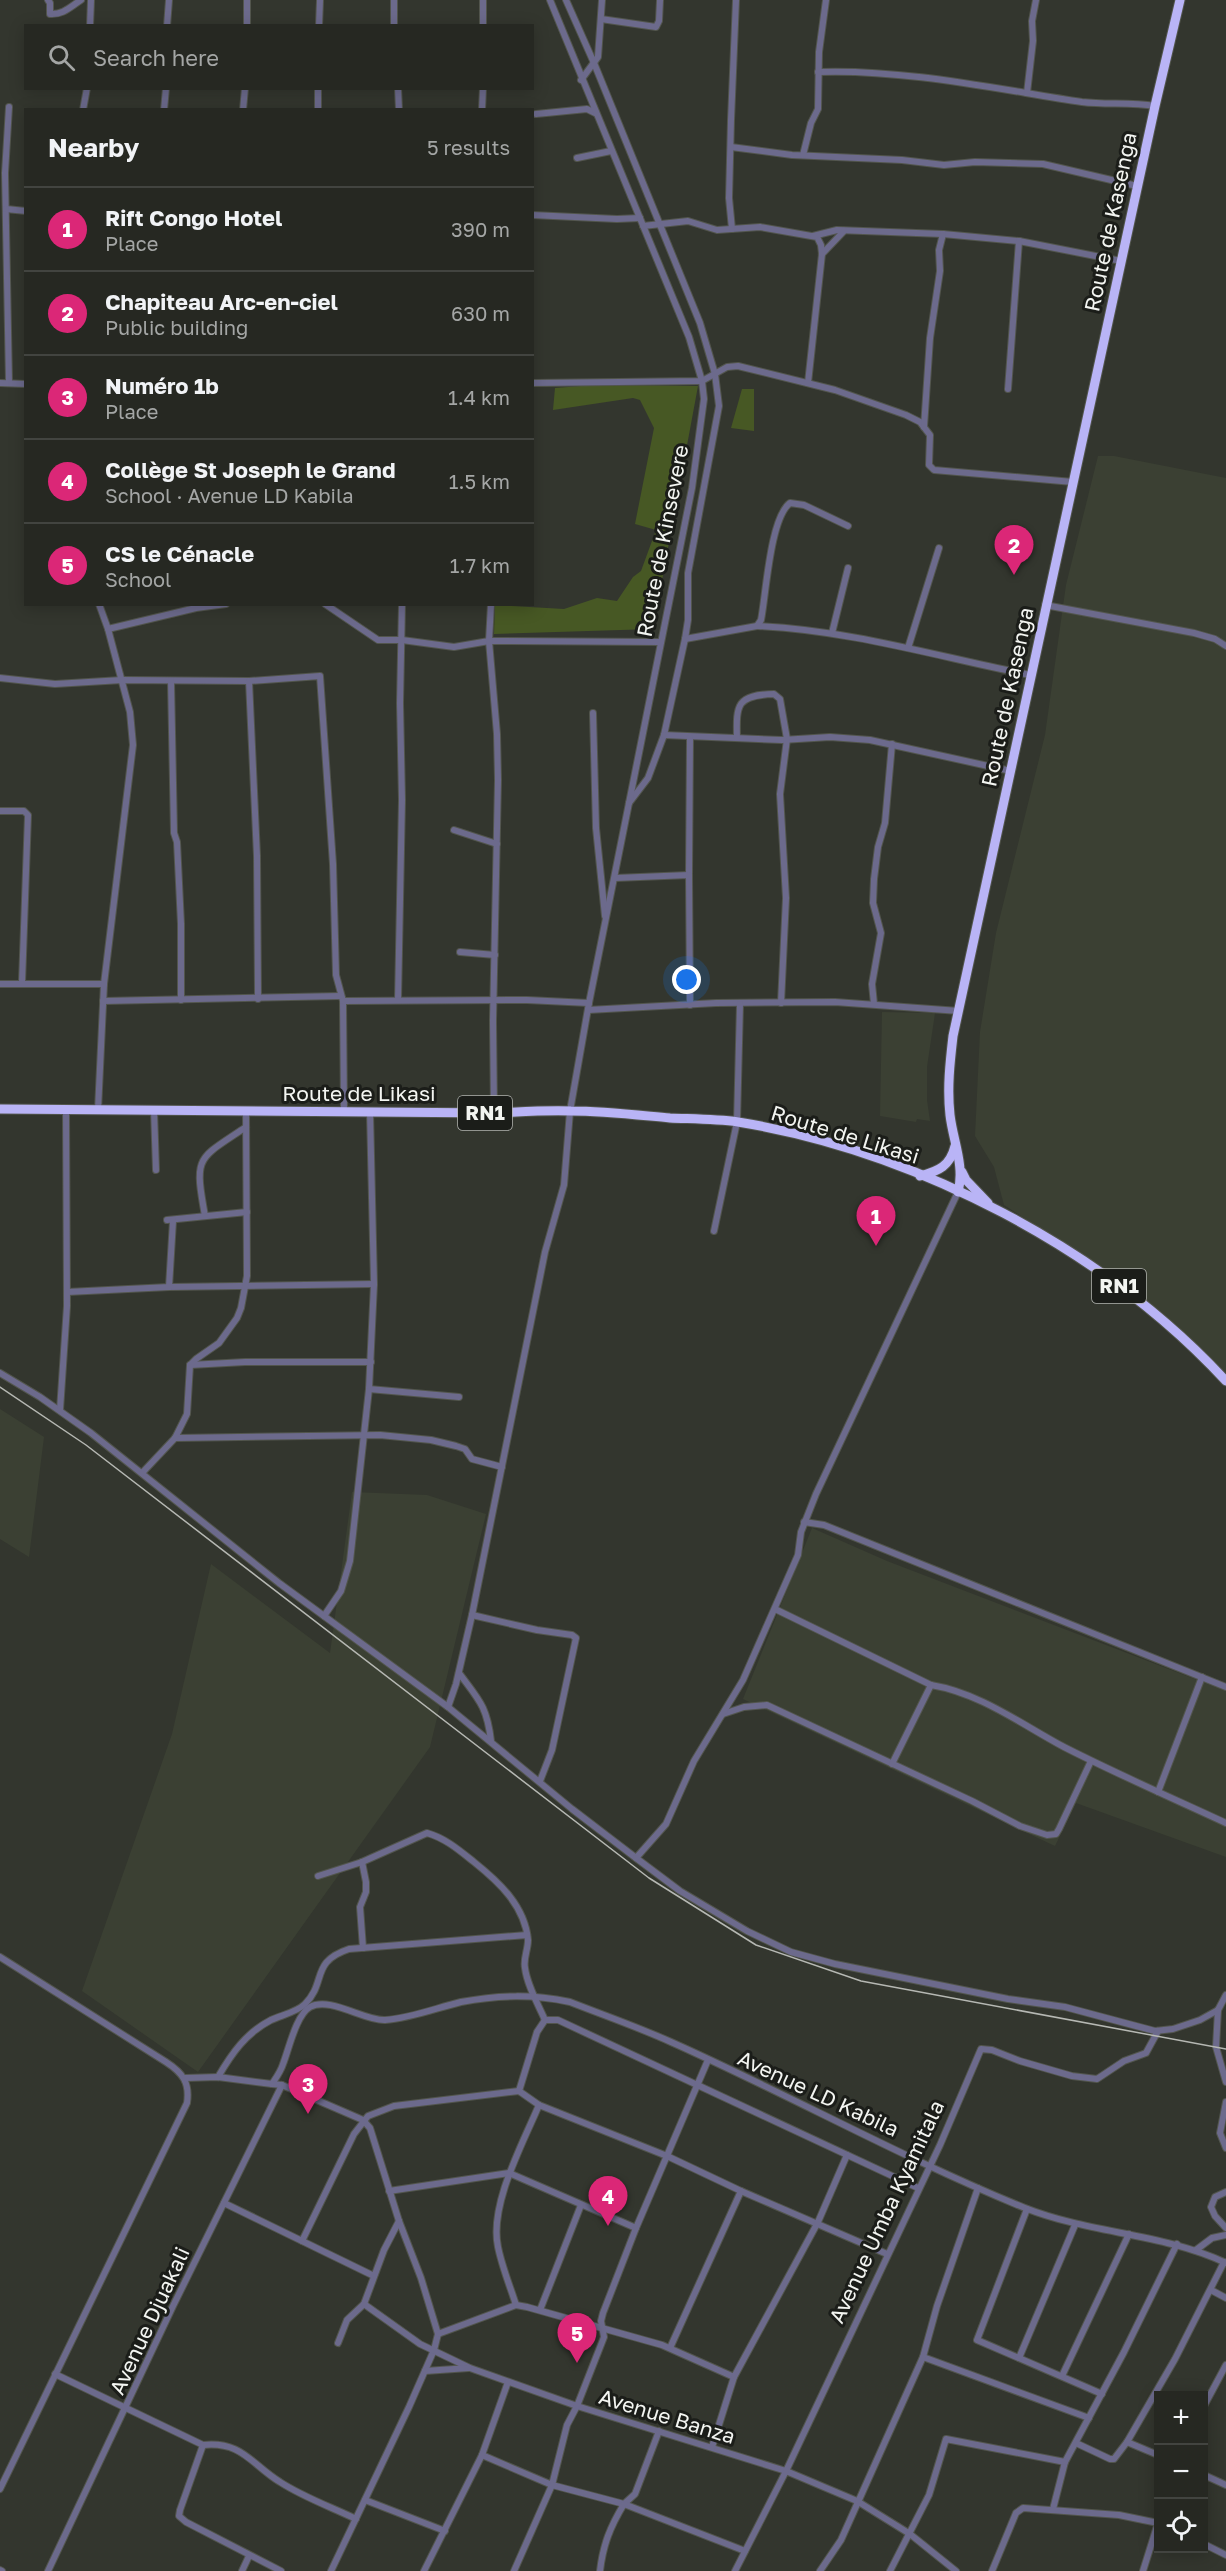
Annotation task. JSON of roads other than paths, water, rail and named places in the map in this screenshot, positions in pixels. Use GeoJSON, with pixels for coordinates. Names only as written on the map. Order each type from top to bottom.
{"type":"FeatureCollection","features":[{"type":"Feature","properties":{"kind":"highway","name":"Route de Kasenga"},"geometry":{"type":"LineString","coordinates":[[958,1192],[961,1171],[950,1116],[949,1075],[959,1011],[1030,675],[1180,0]]}},
{"type":"Feature","properties":{"kind":"highway","name":"Route de Likasi"},"geometry":{"type":"LineString","coordinates":[[0,1109],[494,1113],[570,1111],[737,1122],[850,1150],[958,1192]]}},
{"type":"Feature","properties":{"kind":"highway"},"geometry":{"type":"LineString","coordinates":[[920,1176],[942,1168],[952,1156],[955,1144]]}},
{"type":"Feature","properties":{"kind":"highway"},"geometry":{"type":"LineString","coordinates":[[961,1171],[966,1180],[997,1210]]}},
{"type":"Feature","properties":{"kind":"highway","name":"RN1"},"geometry":{"type":"LineString","coordinates":[[958,1192],[1049,1237],[1113,1281],[1162,1320],[1226,1381]]}},
{"type":"Feature","properties":{"kind":"street"},"geometry":{"type":"LineString","coordinates":[[48,0],[50,14],[54,15],[62,13],[81,0]]}},
{"type":"Feature","properties":{"kind":"street"},"geometry":{"type":"LineString","coordinates":[[90,24],[91,0]]}},
{"type":"Feature","properties":{"kind":"street"},"geometry":{"type":"LineString","coordinates":[[167,24],[169,0]]}},
{"type":"Feature","properties":{"kind":"street"},"geometry":{"type":"LineString","coordinates":[[247,0],[247,24]]}},
{"type":"Feature","properties":{"kind":"street"},"geometry":{"type":"LineString","coordinates":[[319,24],[320,0]]}},
{"type":"Feature","properties":{"kind":"street"},"geometry":{"type":"LineString","coordinates":[[394,0],[394,24]]}},
{"type":"Feature","properties":{"kind":"street"},"geometry":{"type":"LineString","coordinates":[[483,0],[483,24]]}},
{"type":"Feature","properties":{"kind":"street","name":"Route de Kinsevere"},"geometry":{"type":"LineString","coordinates":[[448,1707],[459,1673],[472,1615],[545,1252],[564,1185],[570,1111],[704,411],[702,381],[689,337],[595,114],[550,0]]}},
{"type":"Feature","properties":{"kind":"street"},"geometry":{"type":"LineString","coordinates":[[566,0],[700,323],[715,374],[719,406],[688,573],[688,620],[685,639],[664,735],[648,778],[627,806]]}},
{"type":"Feature","properties":{"kind":"street"},"geometry":{"type":"LineString","coordinates":[[581,80],[594,63],[600,50],[602,0]]}},
{"type":"Feature","properties":{"kind":"street"},"geometry":{"type":"LineString","coordinates":[[601,19],[656,27],[659,21],[660,0]]}},
{"type":"Feature","properties":{"kind":"street"},"geometry":{"type":"LineString","coordinates":[[732,229],[729,198],[736,0]]}},
{"type":"Feature","properties":{"kind":"street"},"geometry":{"type":"LineString","coordinates":[[803,155],[811,123],[818,109],[818,72],[826,0]]}},
{"type":"Feature","properties":{"kind":"street"},"geometry":{"type":"LineString","coordinates":[[1027,93],[1033,41],[1032,21],[1036,0]]}},
{"type":"Feature","properties":{"kind":"street"},"geometry":{"type":"LineString","coordinates":[[818,72],[865,73],[928,79],[1098,104],[1155,106]]}},
{"type":"Feature","properties":{"kind":"street"},"geometry":{"type":"LineString","coordinates":[[83,108],[87,90]]}},
{"type":"Feature","properties":{"kind":"street"},"geometry":{"type":"LineString","coordinates":[[164,108],[166,90]]}},
{"type":"Feature","properties":{"kind":"street"},"geometry":{"type":"LineString","coordinates":[[243,108],[245,90]]}},
{"type":"Feature","properties":{"kind":"street"},"geometry":{"type":"LineString","coordinates":[[318,90],[318,108]]}},
{"type":"Feature","properties":{"kind":"street"},"geometry":{"type":"LineString","coordinates":[[398,90],[399,108]]}},
{"type":"Feature","properties":{"kind":"street"},"geometry":{"type":"LineString","coordinates":[[482,108],[483,90]]}},
{"type":"Feature","properties":{"kind":"street"},"geometry":{"type":"LineString","coordinates":[[9,107],[6,209],[3,229],[3,307],[9,383]]}},
{"type":"Feature","properties":{"kind":"street"},"geometry":{"type":"LineString","coordinates":[[536,114],[587,109],[595,114]]}},
{"type":"Feature","properties":{"kind":"street"},"geometry":{"type":"LineString","coordinates":[[731,147],[803,155],[902,160],[944,165],[975,162],[1029,163],[1064,168],[1137,186]]}},
{"type":"Feature","properties":{"kind":"street"},"geometry":{"type":"LineString","coordinates":[[578,158],[611,151]]}},
{"type":"Feature","properties":{"kind":"street"},"geometry":{"type":"LineString","coordinates":[[6,209],[24,211]]}},
{"type":"Feature","properties":{"kind":"street"},"geometry":{"type":"LineString","coordinates":[[534,215],[640,218]]}},
{"type":"Feature","properties":{"kind":"street"},"geometry":{"type":"LineString","coordinates":[[643,226],[688,221],[717,230],[760,227],[813,236],[820,241],[822,254],[808,383]]}},
{"type":"Feature","properties":{"kind":"street"},"geometry":{"type":"LineString","coordinates":[[813,236],[829,231],[942,234],[1019,241],[1121,261]]}},
{"type":"Feature","properties":{"kind":"street"},"geometry":{"type":"LineString","coordinates":[[822,254],[844,231]]}},
{"type":"Feature","properties":{"kind":"street"},"geometry":{"type":"LineString","coordinates":[[924,427],[930,338],[940,272],[939,250],[942,234]]}},
{"type":"Feature","properties":{"kind":"street"},"geometry":{"type":"LineString","coordinates":[[1008,389],[1019,241]]}},
{"type":"Feature","properties":{"kind":"street"},"geometry":{"type":"LineString","coordinates":[[534,383],[702,381],[727,367],[738,366],[808,383],[915,418],[930,435],[929,465],[934,470],[1073,482]]}},
{"type":"Feature","properties":{"kind":"street"},"geometry":{"type":"LineString","coordinates":[[0,383],[24,384]]}},
{"type":"Feature","properties":{"kind":"street"},"geometry":{"type":"LineString","coordinates":[[757,626],[761,620],[773,543],[786,506],[790,503],[804,505],[848,526]]}},
{"type":"Feature","properties":{"kind":"street"},"geometry":{"type":"LineString","coordinates":[[908,648],[939,548]]}},
{"type":"Feature","properties":{"kind":"street"},"geometry":{"type":"LineString","coordinates":[[832,633],[848,568]]}},
{"type":"Feature","properties":{"kind":"street"},"geometry":{"type":"LineString","coordinates":[[1046,605],[1194,633],[1215,639],[1226,646]]}},
{"type":"Feature","properties":{"kind":"street"},"geometry":{"type":"LineString","coordinates":[[98,1110],[104,984],[133,745],[130,712],[100,606]]}},
{"type":"Feature","properties":{"kind":"street"},"geometry":{"type":"LineString","coordinates":[[108,629],[211,606]]}},
{"type":"Feature","properties":{"kind":"street"},"geometry":{"type":"LineString","coordinates":[[328,606],[378,640],[402,640],[454,647],[489,641],[660,642]]}},
{"type":"Feature","properties":{"kind":"street"},"geometry":{"type":"LineString","coordinates":[[398,1000],[402,800],[402,606]]}},
{"type":"Feature","properties":{"kind":"street"},"geometry":{"type":"LineString","coordinates":[[491,606],[489,641],[497,734],[494,1113]]}},
{"type":"Feature","properties":{"kind":"street"},"geometry":{"type":"LineString","coordinates":[[685,639],[757,626],[796,627],[908,648],[952,660],[1030,675]]}},
{"type":"Feature","properties":{"kind":"street"},"geometry":{"type":"LineString","coordinates":[[0,678],[55,684],[122,680],[249,681],[320,676],[332,852],[336,975],[342,998],[344,1112]]}},
{"type":"Feature","properties":{"kind":"street"},"geometry":{"type":"LineString","coordinates":[[171,681],[174,833],[177,842],[181,924],[181,1000]]}},
{"type":"Feature","properties":{"kind":"street"},"geometry":{"type":"LineString","coordinates":[[249,681],[257,856],[258,999]]}},
{"type":"Feature","properties":{"kind":"street"},"geometry":{"type":"LineString","coordinates":[[737,738],[736,713],[739,704],[746,697],[774,694],[780,699],[787,739],[780,794],[786,898],[781,1003]]}},
{"type":"Feature","properties":{"kind":"street"},"geometry":{"type":"LineString","coordinates":[[593,713],[597,837],[606,921]]}},
{"type":"Feature","properties":{"kind":"street"},"geometry":{"type":"LineString","coordinates":[[664,735],[690,738],[842,738],[892,744],[1011,771]]}},
{"type":"Feature","properties":{"kind":"street"},"geometry":{"type":"LineString","coordinates":[[690,738],[690,1005]]}},
{"type":"Feature","properties":{"kind":"street"},"geometry":{"type":"LineString","coordinates":[[874,1004],[872,984],[881,933],[873,903],[874,879],[878,847],[885,823],[892,744]]}},
{"type":"Feature","properties":{"kind":"street"},"geometry":{"type":"LineString","coordinates":[[0,811],[24,811],[28,815],[22,983]]}},
{"type":"Feature","properties":{"kind":"street"},"geometry":{"type":"LineString","coordinates":[[454,830],[497,844]]}},
{"type":"Feature","properties":{"kind":"street"},"geometry":{"type":"LineString","coordinates":[[615,878],[689,875]]}},
{"type":"Feature","properties":{"kind":"street"},"geometry":{"type":"LineString","coordinates":[[460,952],[495,954]]}},
{"type":"Feature","properties":{"kind":"street"},"geometry":{"type":"LineString","coordinates":[[0,984],[104,984]]}},
{"type":"Feature","properties":{"kind":"street"},"geometry":{"type":"LineString","coordinates":[[103,1001],[342,998],[495,1000],[589,1006],[835,1002],[959,1011]]}},
{"type":"Feature","properties":{"kind":"street"},"geometry":{"type":"LineString","coordinates":[[714,1231],[737,1122],[740,1004]]}},
{"type":"Feature","properties":{"kind":"street"},"geometry":{"type":"LineString","coordinates":[[60,1410],[67,1292],[66,1109]]}},
{"type":"Feature","properties":{"kind":"street"},"geometry":{"type":"LineString","coordinates":[[154,1110],[156,1170]]}},
{"type":"Feature","properties":{"kind":"street"},"geometry":{"type":"LineString","coordinates":[[142,1473],[175,1438],[188,1409],[190,1365],[219,1343],[241,1308],[245,1287],[247,1212],[246,1111]]}},
{"type":"Feature","properties":{"kind":"street"},"geometry":{"type":"LineString","coordinates":[[324,1616],[341,1591],[350,1561],[369,1389],[374,1284],[370,1112]]}},
{"type":"Feature","properties":{"kind":"street"},"geometry":{"type":"LineString","coordinates":[[205,1216],[200,1186],[200,1167],[205,1155],[246,1127]]}},
{"type":"Feature","properties":{"kind":"street"},"geometry":{"type":"LineString","coordinates":[[636,1858],[666,1824],[686,1776],[743,1680],[798,1555],[804,1522],[816,1494],[958,1192]]}},
{"type":"Feature","properties":{"kind":"street"},"geometry":{"type":"LineString","coordinates":[[169,1287],[170,1221],[247,1212]]}},
{"type":"Feature","properties":{"kind":"street"},"geometry":{"type":"LineString","coordinates":[[67,1292],[169,1287],[374,1284]]}},
{"type":"Feature","properties":{"kind":"street"},"geometry":{"type":"LineString","coordinates":[[190,1365],[245,1362],[371,1362]]}},
{"type":"Feature","properties":{"kind":"street"},"geometry":{"type":"LineString","coordinates":[[0,1373],[60,1410],[324,1616],[448,1707],[636,1858],[680,1891],[718,1915],[791,1952],[854,1969],[1008,1999],[1065,2007],[1158,2031],[1173,2030],[1200,2020],[1218,2010]]}},
{"type":"Feature","properties":{"kind":"street"},"geometry":{"type":"LineString","coordinates":[[369,1389],[459,1397]]}},
{"type":"Feature","properties":{"kind":"street"},"geometry":{"type":"LineString","coordinates":[[175,1438],[364,1435],[405,1437],[456,1446],[465,1449],[472,1459],[502,1467]]}},
{"type":"Feature","properties":{"kind":"street"},"geometry":{"type":"LineString","coordinates":[[804,1522],[824,1525],[1226,1687]]}},
{"type":"Feature","properties":{"kind":"street"},"geometry":{"type":"LineString","coordinates":[[775,1609],[931,1685],[970,1696],[1091,1761],[1226,1823]]}},
{"type":"Feature","properties":{"kind":"street"},"geometry":{"type":"LineString","coordinates":[[472,1615],[529,1629],[572,1635],[576,1638],[552,1750],[540,1781]]}},
{"type":"Feature","properties":{"kind":"street"},"geometry":{"type":"LineString","coordinates":[[459,1673],[484,1706],[491,1741]]}},
{"type":"Feature","properties":{"kind":"street"},"geometry":{"type":"LineString","coordinates":[[1158,1792],[1202,1677]]}},
{"type":"Feature","properties":{"kind":"street"},"geometry":{"type":"LineString","coordinates":[[892,1764],[931,1685]]}},
{"type":"Feature","properties":{"kind":"street"},"geometry":{"type":"LineString","coordinates":[[722,1714],[744,1707],[767,1705],[972,1801],[1020,1826],[1052,1835],[1059,1829],[1091,1761]]}},
{"type":"Feature","properties":{"kind":"street"},"geometry":{"type":"LineString","coordinates":[[318,1876],[362,1862],[427,1833],[441,1838],[486,1871],[510,1895],[527,1935],[525,1968],[545,2020],[537,2031],[519,2091]]}},
{"type":"Feature","properties":{"kind":"street"},"geometry":{"type":"LineString","coordinates":[[362,1862],[366,1882],[366,1892],[360,1907],[363,1948]]}},
{"type":"Feature","properties":{"kind":"street"},"geometry":{"type":"LineString","coordinates":[[272,2084],[283,2066],[288,2045],[328,1959],[349,1949],[527,1935]]}},
{"type":"Feature","properties":{"kind":"street"},"geometry":{"type":"LineString","coordinates":[[0,1957],[166,2062],[185,2078],[189,2091],[188,2103],[0,2489]]}},
{"type":"Feature","properties":{"kind":"street"},"geometry":{"type":"LineString","coordinates":[[218,2077],[239,2043],[269,2021],[305,2007],[328,2005],[382,2020],[407,2017],[497,1996],[517,1995],[570,2002],[670,2041],[708,2060]]}},
{"type":"Feature","properties":{"kind":"street"},"geometry":{"type":"LineString","coordinates":[[1226,1995],[1218,2010],[1216,2047],[1226,2082]]}},
{"type":"Feature","properties":{"kind":"street","name":"Avenue LD Kabila"},"geometry":{"type":"LineString","coordinates":[[545,2020],[558,2020],[918,2188]]}},
{"type":"Feature","properties":{"kind":"street","name":"Avenue Umba Kyamitala"},"geometry":{"type":"LineString","coordinates":[[735,2571],[786,2471],[930,2165],[981,2049],[992,2050],[1025,2063],[1072,2076],[1097,2079],[1124,2061],[1146,2053],[1158,2031]]}},
{"type":"Feature","properties":{"kind":"street","name":"Avenue LD Kabila"},"geometry":{"type":"LineString","coordinates":[[697,2085],[708,2060],[1027,2209],[1075,2225],[1177,2244],[1225,2263]]}},
{"type":"Feature","properties":{"kind":"street"},"geometry":{"type":"LineString","coordinates":[[185,2078],[218,2077],[282,2085],[363,2120],[370,2127],[389,2191],[421,2278],[438,2334],[425,2370],[331,2571]]}},
{"type":"Feature","properties":{"kind":"street","name":"Avenue Djuakali"},"geometry":{"type":"LineString","coordinates":[[48,2571],[173,2306],[282,2085]]}},
{"type":"Feature","properties":{"kind":"street"},"geometry":{"type":"LineString","coordinates":[[514,2571],[552,2485],[567,2425],[578,2406],[604,2337],[601,2321],[603,2313],[636,2228],[697,2085]]}},
{"type":"Feature","properties":{"kind":"street"},"geometry":{"type":"LineString","coordinates":[[302,2241],[363,2120],[375,2112],[394,2106],[519,2091],[539,2105],[667,2156],[741,2191],[818,2222],[887,2254]]}},
{"type":"Feature","properties":{"kind":"street"},"geometry":{"type":"LineString","coordinates":[[1226,2102],[1220,2133],[1226,2148]]}},
{"type":"Feature","properties":{"kind":"street"},"geometry":{"type":"LineString","coordinates":[[516,2305],[498,2247],[499,2216],[509,2174],[539,2105]]}},
{"type":"Feature","properties":{"kind":"street"},"geometry":{"type":"LineString","coordinates":[[712,2447],[735,2377],[818,2222],[847,2155]]}},
{"type":"Feature","properties":{"kind":"street"},"geometry":{"type":"LineString","coordinates":[[389,2191],[509,2174],[636,2228]]}},
{"type":"Feature","properties":{"kind":"street"},"geometry":{"type":"LineString","coordinates":[[820,2571],[841,2540],[923,2357],[937,2306],[978,2188]]}},
{"type":"Feature","properties":{"kind":"street"},"geometry":{"type":"LineString","coordinates":[[670,2348],[741,2191]]}},
{"type":"Feature","properties":{"kind":"street"},"geometry":{"type":"LineString","coordinates":[[1226,2192],[1215,2197],[1211,2207],[1215,2216],[1226,2228]]}},
{"type":"Feature","properties":{"kind":"street"},"geometry":{"type":"LineString","coordinates":[[224,2203],[374,2276]]}},
{"type":"Feature","properties":{"kind":"street"},"geometry":{"type":"LineString","coordinates":[[540,2310],[581,2205]]}},
{"type":"Feature","properties":{"kind":"street"},"geometry":{"type":"LineString","coordinates":[[1027,2209],[977,2337],[979,2342],[1102,2394]]}},
{"type":"Feature","properties":{"kind":"street"},"geometry":{"type":"LineString","coordinates":[[338,2343],[347,2320],[364,2304],[384,2250],[399,2221]]}},
{"type":"Feature","properties":{"kind":"street"},"geometry":{"type":"LineString","coordinates":[[1019,2358],[1075,2225]]}},
{"type":"Feature","properties":{"kind":"street"},"geometry":{"type":"LineString","coordinates":[[1062,2376],[1129,2234]]}},
{"type":"Feature","properties":{"kind":"street"},"geometry":{"type":"LineString","coordinates":[[1196,2250],[1212,2238],[1226,2235]]}},
{"type":"Feature","properties":{"kind":"street"},"geometry":{"type":"LineString","coordinates":[[1053,2509],[1065,2462],[1102,2394],[1177,2244]]}},
{"type":"Feature","properties":{"kind":"street"},"geometry":{"type":"LineString","coordinates":[[1076,2443],[1112,2460],[1127,2442],[1225,2263]]}},
{"type":"Feature","properties":{"kind":"street"},"geometry":{"type":"LineString","coordinates":[[1211,2290],[1226,2298]]}},
{"type":"Feature","properties":{"kind":"street","name":"Avenue Banza"},"geometry":{"type":"LineString","coordinates":[[364,2304],[407,2336],[470,2368],[578,2406],[786,2471],[857,2501],[910,2534],[956,2571]]}},
{"type":"Feature","properties":{"kind":"street"},"geometry":{"type":"LineString","coordinates":[[438,2334],[516,2305],[670,2348],[735,2377]]}},
{"type":"Feature","properties":{"kind":"street"},"geometry":{"type":"LineString","coordinates":[[923,2357],[1089,2418]]}},
{"type":"Feature","properties":{"kind":"street"},"geometry":{"type":"LineString","coordinates":[[1208,2397],[1226,2365]]}},
{"type":"Feature","properties":{"kind":"street"},"geometry":{"type":"LineString","coordinates":[[425,2370],[470,2368]]}},
{"type":"Feature","properties":{"kind":"street"},"geometry":{"type":"LineString","coordinates":[[55,2374],[203,2445],[219,2444],[238,2450],[280,2482],[356,2519]]}},
{"type":"Feature","properties":{"kind":"street"},"geometry":{"type":"LineString","coordinates":[[424,2571],[482,2455],[508,2382]]}},
{"type":"Feature","properties":{"kind":"street"},"geometry":{"type":"LineString","coordinates":[[600,2571],[602,2553],[610,2527],[624,2505],[635,2494],[659,2431]]}},
{"type":"Feature","properties":{"kind":"street"},"geometry":{"type":"LineString","coordinates":[[890,2571],[929,2495],[946,2439],[1065,2462]]}},
{"type":"Feature","properties":{"kind":"street"},"geometry":{"type":"LineString","coordinates":[[1127,2442],[1154,2453]]}},
{"type":"Feature","properties":{"kind":"street"},"geometry":{"type":"LineString","coordinates":[[203,2445],[179,2516],[249,2556],[281,2571]]}},
{"type":"Feature","properties":{"kind":"street"},"geometry":{"type":"LineString","coordinates":[[482,2455],[552,2485],[624,2505],[745,2552]]}},
{"type":"Feature","properties":{"kind":"street"},"geometry":{"type":"LineString","coordinates":[[1208,2477],[1226,2485]]}},
{"type":"Feature","properties":{"kind":"street"},"geometry":{"type":"LineString","coordinates":[[365,2500],[445,2531]]}},
{"type":"Feature","properties":{"kind":"street"},"geometry":{"type":"LineString","coordinates":[[992,2571],[1019,2510],[1028,2507],[1119,2515],[1154,2522]]}},
{"type":"Feature","properties":{"kind":"street"},"geometry":{"type":"LineString","coordinates":[[1143,2571],[1154,2536]]}},
{"type":"Feature","properties":{"kind":"street"},"geometry":{"type":"LineString","coordinates":[[1208,2546],[1226,2555]]}},
{"type":"Feature","properties":{"kind":"street"},"geometry":{"type":"LineString","coordinates":[[242,2571],[249,2556]]}},
{"type":"Feature","properties":{"kind":"railway"},"geometry":{"type":"LineString","coordinates":[[0,1387],[86,1445],[649,1878],[756,1945],[861,1981],[1226,2049]]}},
{"type":"Feature","properties":{"kind":"place","name":"Chapiteau Arc-en-ciel"},"geometry":{"type":"Point","coordinates":[1014,575]}},
{"type":"Feature","properties":{"kind":"place","name":"Rift Congo Hotel"},"geometry":{"type":"Point","coordinates":[876,1246]}},
{"type":"Feature","properties":{"kind":"place","name":"Numéro 1b"},"geometry":{"type":"Point","coordinates":[308,2114]}},
{"type":"Feature","properties":{"kind":"place","name":"Collège St Joseph le Grand"},"geometry":{"type":"Point","coordinates":[608,2226]}},
{"type":"Feature","properties":{"kind":"place","name":"CS le Cénacle"},"geometry":{"type":"Point","coordinates":[577,2363]}}]}
